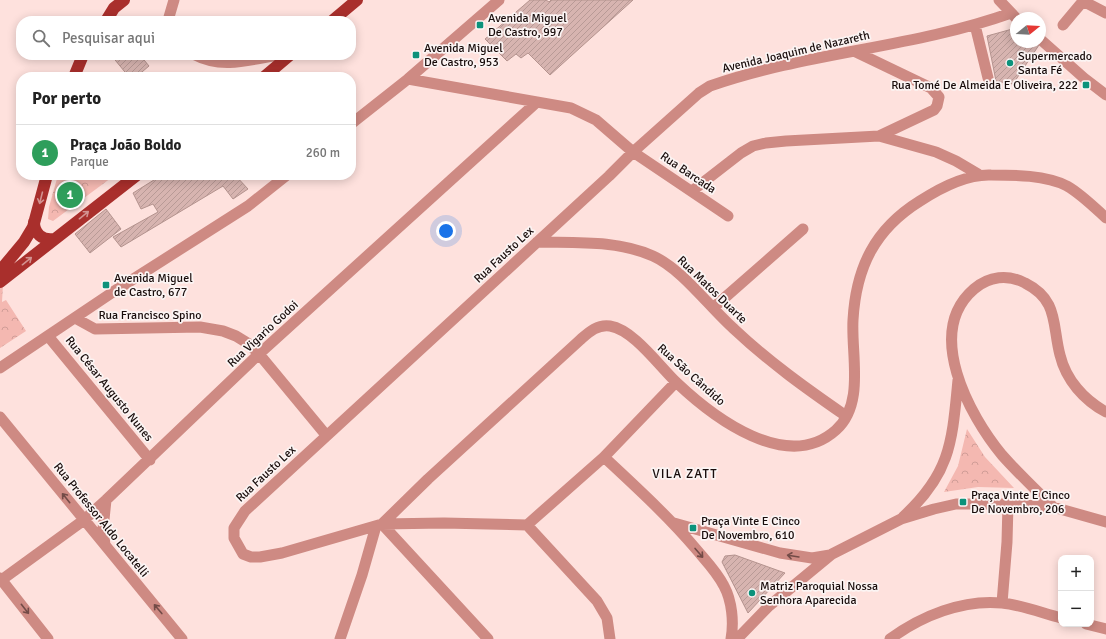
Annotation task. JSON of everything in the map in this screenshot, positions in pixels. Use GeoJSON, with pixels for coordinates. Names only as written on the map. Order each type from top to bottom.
{"type":"FeatureCollection","features":[{"type":"Feature","properties":{"kind":"main road"},"geometry":{"type":"LineString","coordinates":[[109,16],[114,8],[124,0]]}},
{"type":"Feature","properties":{"kind":"main road"},"geometry":{"type":"LineString","coordinates":[[338,16],[357,0]]}},
{"type":"Feature","properties":{"kind":"main road"},"geometry":{"type":"LineString","coordinates":[[76,72],[81,60]]}},
{"type":"Feature","properties":{"kind":"main road"},"geometry":{"type":"LineString","coordinates":[[270,72],[284,60]]}},
{"type":"Feature","properties":{"kind":"main road"},"geometry":{"type":"LineString","coordinates":[[1,268],[24,242],[34,222],[46,180]]}},
{"type":"Feature","properties":{"kind":"main road"},"geometry":{"type":"LineString","coordinates":[[0,282],[131,180]]}},
{"type":"Feature","properties":{"kind":"main road"},"geometry":{"type":"LineString","coordinates":[[34,222],[35,229],[40,236],[46,239],[54,239]]}},
{"type":"Feature","properties":{"kind":"street"},"geometry":{"type":"LineString","coordinates":[[171,16],[174,0]]}},
{"type":"Feature","properties":{"kind":"street"},"geometry":{"type":"LineString","coordinates":[[356,120],[408,79],[499,0]]}},
{"type":"Feature","properties":{"kind":"street"},"geometry":{"type":"LineString","coordinates":[[999,0],[1010,12]]}},
{"type":"Feature","properties":{"kind":"street"},"geometry":{"type":"LineString","coordinates":[[1063,25],[1084,0],[1106,13]]}},
{"type":"Feature","properties":{"kind":"street","name":"Avenida Joaquim de Nazareth"},"geometry":{"type":"LineString","coordinates":[[633,152],[699,93],[710,86],[789,65],[856,52],[1010,17]]}},
{"type":"Feature","properties":{"kind":"street"},"geometry":{"type":"LineString","coordinates":[[975,25],[988,78]]}},
{"type":"Feature","properties":{"kind":"street"},"geometry":{"type":"LineString","coordinates":[[1046,44],[1084,78],[1106,95]]}},
{"type":"Feature","properties":{"kind":"street"},"geometry":{"type":"LineString","coordinates":[[856,52],[931,88],[939,97],[937,106],[934,110],[879,136]]}},
{"type":"Feature","properties":{"kind":"street"},"geometry":{"type":"LineString","coordinates":[[204,60],[216,62],[237,62],[249,60]]}},
{"type":"Feature","properties":{"kind":"street"},"geometry":{"type":"LineString","coordinates":[[408,79],[571,108],[583,113],[606,128],[633,152]]}},
{"type":"Feature","properties":{"kind":"street","name":"Rua Vigario Godoi"},"geometry":{"type":"LineString","coordinates":[[1,580],[84,520],[150,460],[259,354],[537,102]]}},
{"type":"Feature","properties":{"kind":"street"},"geometry":{"type":"LineString","coordinates":[[692,191],[724,165],[753,146],[786,141],[879,136],[936,152],[978,174]]}},
{"type":"Feature","properties":{"kind":"street","name":"Rua Barcada"},"geometry":{"type":"LineString","coordinates":[[633,152],[728,216]]}},
{"type":"Feature","properties":{"kind":"street","name":"Rua Fausto Lex"},"geometry":{"type":"LineString","coordinates":[[527,524],[444,523],[379,525],[266,557],[250,557],[243,554],[237,547],[234,538],[234,528],[245,511],[326,435],[438,335],[633,152]]}},
{"type":"Feature","properties":{"kind":"street","name":"Rua São Cândido"},"geometry":{"type":"LineString","coordinates":[[379,525],[580,340],[596,328],[609,326],[625,332],[676,382],[716,416],[744,433],[770,444],[788,446],[817,441],[836,430],[846,416],[853,400],[853,321],[855,299],[867,257],[885,228],[903,212],[931,194],[978,174],[1039,179],[1056,182],[1068,187],[1106,218]]}},
{"type":"Feature","properties":{"kind":"street"},"geometry":{"type":"LineString","coordinates":[[0,368],[248,206],[281,180]]}},
{"type":"Feature","properties":{"kind":"street"},"geometry":{"type":"LineString","coordinates":[[712,308],[803,229]]}},
{"type":"Feature","properties":{"kind":"street","name":"Rua Matos Duarte"},"geometry":{"type":"LineString","coordinates":[[537,242],[600,243],[633,248],[655,257],[672,268],[757,350],[806,389],[846,416]]}},
{"type":"Feature","properties":{"kind":"street"},"geometry":{"type":"LineString","coordinates":[[901,519],[927,493],[943,468],[949,447],[958,379],[952,339],[954,324],[960,307],[970,293],[984,282],[1001,277],[1011,279],[1032,286],[1049,303],[1054,317],[1060,356],[1066,372],[1074,386],[1086,398],[1106,412]]}},
{"type":"Feature","properties":{"kind":"street","name":"Rua Francisco Spino"},"geometry":{"type":"LineString","coordinates":[[75,318],[95,329],[200,327],[223,331],[236,336],[249,344],[259,354],[326,435]]}},
{"type":"Feature","properties":{"kind":"street","name":"Rua César Augusto Nunes"},"geometry":{"type":"LineString","coordinates":[[48,336],[150,460]]}},
{"type":"Feature","properties":{"kind":"street"},"geometry":{"type":"LineString","coordinates":[[958,379],[973,410],[1002,454],[1053,507]]}},
{"type":"Feature","properties":{"kind":"street"},"geometry":{"type":"LineString","coordinates":[[607,639],[607,618],[597,601],[527,524],[604,457],[676,382]]}},
{"type":"Feature","properties":{"kind":"street","name":"Rua Professor Aldo Locatelli"},"geometry":{"type":"LineString","coordinates":[[1,419],[182,639]]}},
{"type":"Feature","properties":{"kind":"street"},"geometry":{"type":"LineString","coordinates":[[604,457],[674,523],[724,585],[729,600],[732,618],[731,639]]}},
{"type":"Feature","properties":{"kind":"street"},"geometry":{"type":"LineString","coordinates":[[105,545],[103,529],[106,500]]}},
{"type":"Feature","properties":{"kind":"street"},"geometry":{"type":"LineString","coordinates":[[737,639],[769,606],[832,554],[901,519],[934,508],[956,504],[1008,504],[1053,507],[1106,522]]}},
{"type":"Feature","properties":{"kind":"street"},"geometry":{"type":"LineString","coordinates":[[1002,603],[1007,542],[1008,504]]}},
{"type":"Feature","properties":{"kind":"street"},"geometry":{"type":"LineString","coordinates":[[674,523],[780,553],[812,558],[832,554]]}},
{"type":"Feature","properties":{"kind":"street"},"geometry":{"type":"LineString","coordinates":[[340,639],[379,525],[488,639]]}},
{"type":"Feature","properties":{"kind":"street"},"geometry":{"type":"LineString","coordinates":[[1,580],[48,639]]}},
{"type":"Feature","properties":{"kind":"street"},"geometry":{"type":"LineString","coordinates":[[890,639],[924,619],[947,610],[978,604],[1002,603],[1058,617]]}},
{"type":"Feature","properties":{"kind":"street"},"geometry":{"type":"LineString","coordinates":[[1094,626],[1106,629]]}},
{"type":"Feature","properties":{"kind":"green space"},"geometry":{"type":"Polygon","coordinates":[[[57,180],[108,180],[53,221],[48,219],[49,207],[57,180]]]}},
{"type":"Feature","properties":{"kind":"green space"},"geometry":{"type":"Polygon","coordinates":[[[3,284],[2,302],[6,300],[26,331],[0,348],[0,287],[3,284]]]}},
{"type":"Feature","properties":{"kind":"green space"},"geometry":{"type":"Polygon","coordinates":[[[967,429],[985,457],[1014,488],[978,487],[944,492],[958,466],[967,429]]]}},
{"type":"Feature","properties":{"kind":"building"},"geometry":{"type":"Polygon","coordinates":[[[530,0],[546,0],[549,2],[551,0],[633,0],[550,75],[528,53],[521,58],[516,54],[507,61],[485,39],[530,0]]]}},
{"type":"Feature","properties":{"kind":"building","name":"Supermercado Santa Fé"},"geometry":{"type":"Polygon","coordinates":[[[1010,30],[1010,48],[1037,48],[1013,84],[996,81],[987,36],[1010,30]]]}},
{"type":"Feature","properties":{"kind":"building"},"geometry":{"type":"Polygon","coordinates":[[[115,60],[144,60],[149,66],[142,72],[125,72],[115,60]]]}},
{"type":"Feature","properties":{"kind":"building"},"geometry":{"type":"Polygon","coordinates":[[[154,180],[240,180],[248,189],[233,199],[223,186],[121,247],[113,237],[158,212],[153,204],[141,209],[133,193],[154,180]]]}},
{"type":"Feature","properties":{"kind":"building"},"geometry":{"type":"Polygon","coordinates":[[[106,209],[121,229],[90,253],[75,234],[106,209]]]}},
{"type":"Feature","properties":{"kind":"building","name":"Matriz Paroquial Nossa Senhora Aparecida"},"geometry":{"type":"Polygon","coordinates":[[[735,555],[785,573],[748,613],[722,562],[725,556],[735,555]]]}},
{"type":"Feature","properties":{"kind":"place","name":"Avenida Miguel De Castro, 997"},"geometry":{"type":"Point","coordinates":[480,25]}},
{"type":"Feature","properties":{"kind":"place","name":"Avenida Miguel De Castro, 953"},"geometry":{"type":"Point","coordinates":[416,55]}},
{"type":"Feature","properties":{"kind":"place","name":"Supermercado Santa Fé"},"geometry":{"type":"Point","coordinates":[1010,63]}},
{"type":"Feature","properties":{"kind":"place","name":"Rua Tomé De Almeida E Oliveira, 222"},"geometry":{"type":"Point","coordinates":[1086,85]}},
{"type":"Feature","properties":{"kind":"place","name":"Praça João Boldo"},"geometry":{"type":"Point","coordinates":[70,195]}},
{"type":"Feature","properties":{"kind":"place","name":"Avenida Miguel de Castro, 677"},"geometry":{"type":"Point","coordinates":[106,285]}},
{"type":"Feature","properties":{"kind":"place","name":"Praça Vinte E Cinco De Novembro, 206"},"geometry":{"type":"Point","coordinates":[963,502]}},
{"type":"Feature","properties":{"kind":"place","name":"Praça Vinte E Cinco De Novembro, 610"},"geometry":{"type":"Point","coordinates":[693,528]}},
{"type":"Feature","properties":{"kind":"place","name":"Matriz Paroquial Nossa Senhora Aparecida"},"geometry":{"type":"Point","coordinates":[752,593]}},
{"type":"Feature","properties":{"kind":"district","name":"VILA ZATT"},"geometry":{"type":"Point","coordinates":[685,474]}}]}
